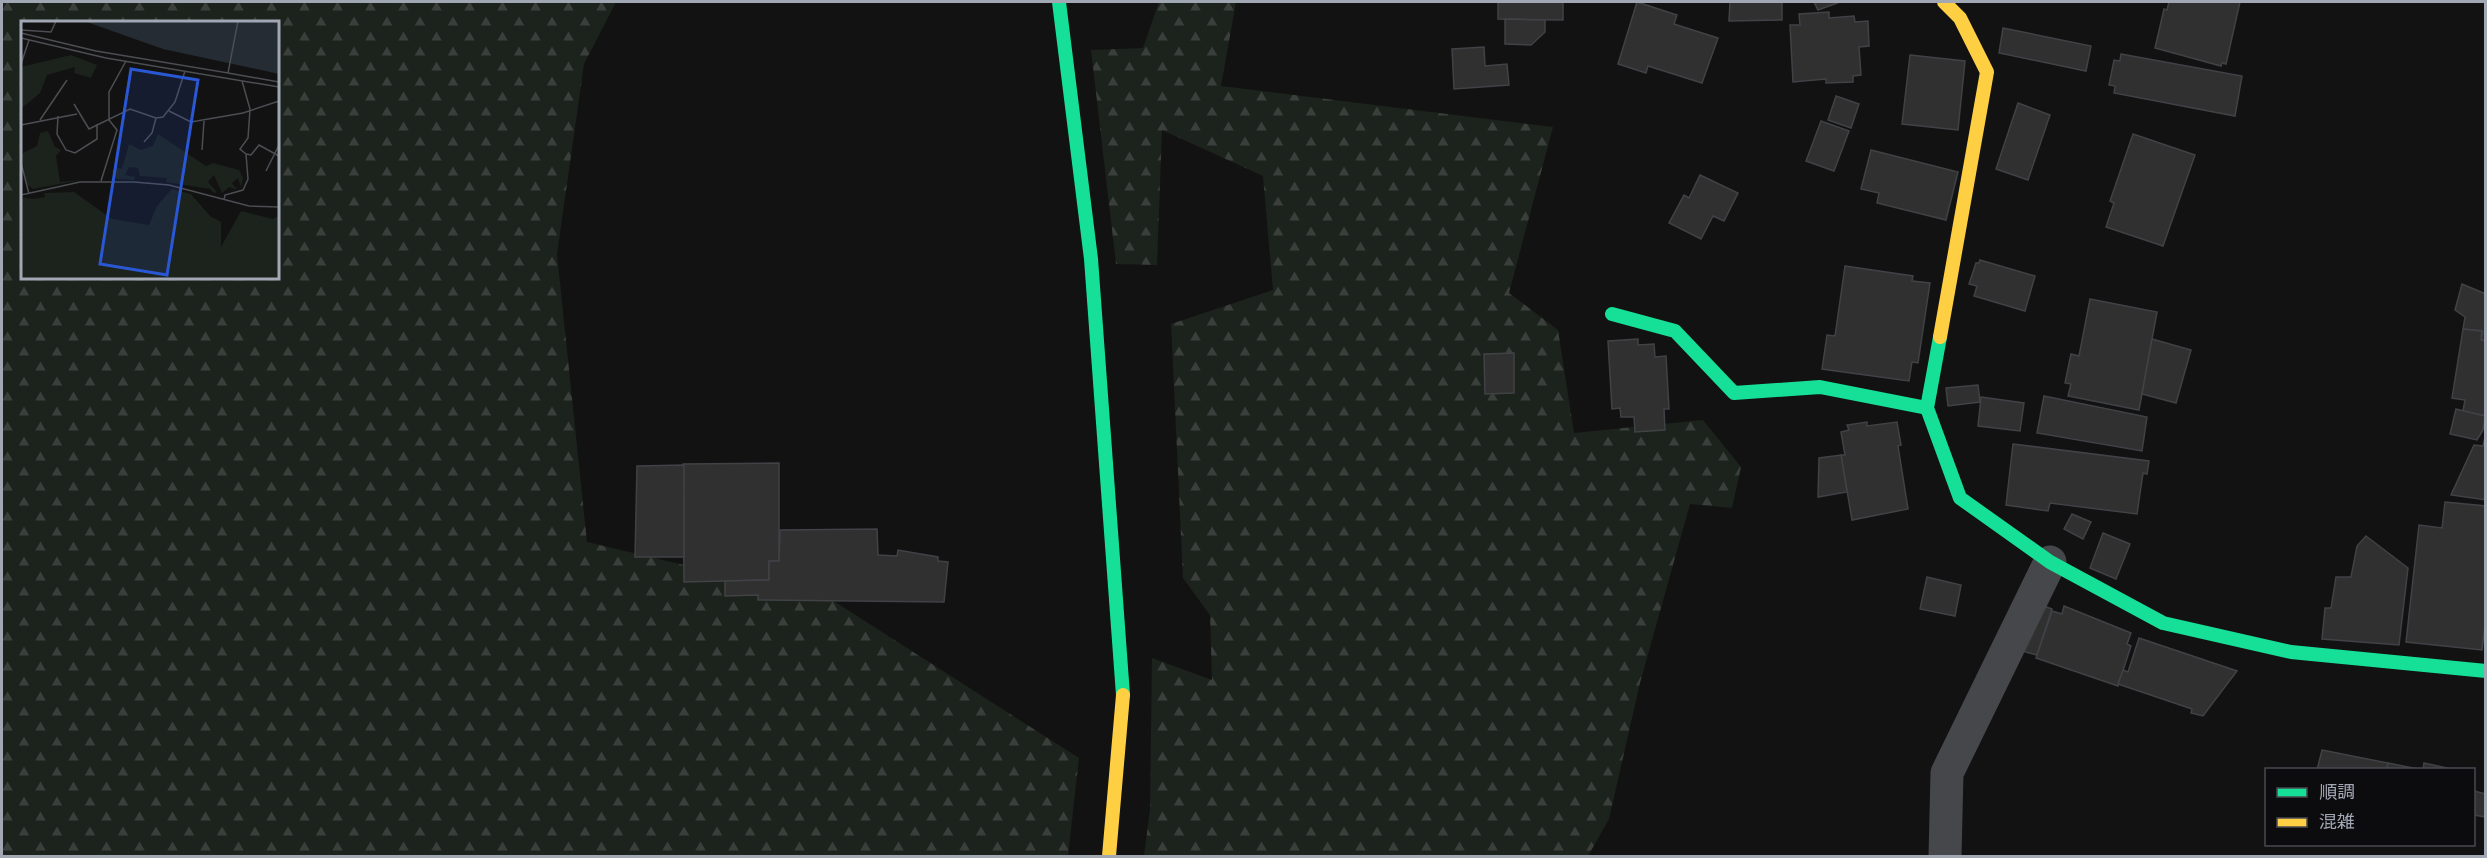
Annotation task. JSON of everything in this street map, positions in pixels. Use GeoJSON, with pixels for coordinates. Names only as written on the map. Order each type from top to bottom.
{"type":"FeatureCollection","features":[{"type":"Feature","properties":{"kind":"street"},"geometry":{"type":"LineString","coordinates":[[1059,2],[1091,259],[1124,707],[1109,856]]}},
{"type":"Feature","properties":{"kind":"street"},"geometry":{"type":"LineString","coordinates":[[1944,2],[1960,18],[1987,72],[1927,408],[1960,498],[2050,562],[2163,623],[2291,652],[2486,671]]}},
{"type":"Feature","properties":{"kind":"street"},"geometry":{"type":"LineString","coordinates":[[1612,314],[1675,331],[1734,393],[1820,387],[1927,408]]}},
{"type":"Feature","properties":{"kind":"street"},"geometry":{"type":"LineString","coordinates":[[1945,856],[1947,772],[2050,562]]}},
{"type":"Feature","properties":{"kind":"green space"},"geometry":{"type":"Polygon","coordinates":[[[2,2],[616,2],[584,64],[557,254],[587,542],[832,600],[1079,758],[1068,856],[2,856],[2,2]]]}},
{"type":"Feature","properties":{"kind":"green space"},"geometry":{"type":"Polygon","coordinates":[[[1159,2],[1236,2],[1221,86],[1553,127],[1509,293],[1558,330],[1574,433],[1703,420],[1741,467],[1732,508],[1690,504],[1640,683],[1609,819],[1588,856],[1144,856],[1150,809],[1152,658],[1212,680],[1210,615],[1183,578],[1171,324],[1273,290],[1263,176],[1162,130],[1157,265],[1116,264],[1091,50],[1143,48],[1159,2]]]}},
{"type":"Feature","properties":{"kind":"building"},"geometry":{"type":"Polygon","coordinates":[[[1498,2],[1563,2],[1563,20],[1498,19],[1498,2]]]}},
{"type":"Feature","properties":{"kind":"building"},"geometry":{"type":"Polygon","coordinates":[[[1637,2],[1677,15],[1674,24],[1718,38],[1702,83],[1648,66],[1646,73],[1618,64],[1637,2]]]}},
{"type":"Feature","properties":{"kind":"building"},"geometry":{"type":"Polygon","coordinates":[[[1730,2],[1782,2],[1782,20],[1729,21],[1730,2]]]}},
{"type":"Feature","properties":{"kind":"building"},"geometry":{"type":"Polygon","coordinates":[[[1814,2],[1840,2],[1818,10],[1814,2]]]}},
{"type":"Feature","properties":{"kind":"building"},"geometry":{"type":"Polygon","coordinates":[[[2169,2],[2240,2],[2226,64],[2222,63],[2221,66],[2155,48],[2164,9],[2167,10],[2169,2]]]}},
{"type":"Feature","properties":{"kind":"building"},"geometry":{"type":"Polygon","coordinates":[[[1829,12],[1829,18],[1854,16],[1855,22],[1868,21],[1869,46],[1859,47],[1861,75],[1853,76],[1853,82],[1826,83],[1826,79],[1793,82],[1790,25],[1800,25],[1799,14],[1829,12]]]}},
{"type":"Feature","properties":{"kind":"building"},"geometry":{"type":"Polygon","coordinates":[[[1505,19],[1545,20],[1545,32],[1531,45],[1505,44],[1505,19]]]}},
{"type":"Feature","properties":{"kind":"building"},"geometry":{"type":"Polygon","coordinates":[[[2003,28],[2091,46],[2086,71],[1999,53],[2003,28]]]}},
{"type":"Feature","properties":{"kind":"building"},"geometry":{"type":"Polygon","coordinates":[[[1484,47],[1485,66],[1507,64],[1509,85],[1454,89],[1452,49],[1484,47]]]}},
{"type":"Feature","properties":{"kind":"building"},"geometry":{"type":"Polygon","coordinates":[[[2121,54],[2242,76],[2235,116],[2114,93],[2115,86],[2109,85],[2114,60],[2120,61],[2121,54]]]}},
{"type":"Feature","properties":{"kind":"building"},"geometry":{"type":"Polygon","coordinates":[[[1910,55],[1965,61],[1958,130],[1902,124],[1910,55]]]}},
{"type":"Feature","properties":{"kind":"building"},"geometry":{"type":"Polygon","coordinates":[[[1836,96],[1859,104],[1851,128],[1828,120],[1836,96]]]}},
{"type":"Feature","properties":{"kind":"building"},"geometry":{"type":"Polygon","coordinates":[[[2018,103],[2050,115],[2028,180],[1996,169],[2018,103]]]}},
{"type":"Feature","properties":{"kind":"building"},"geometry":{"type":"Polygon","coordinates":[[[1821,121],[1849,131],[1834,171],[1806,161],[1821,121]]]}},
{"type":"Feature","properties":{"kind":"building"},"geometry":{"type":"Polygon","coordinates":[[[2133,134],[2195,155],[2163,246],[2106,227],[2114,203],[2110,201],[2133,134]]]}},
{"type":"Feature","properties":{"kind":"building"},"geometry":{"type":"Polygon","coordinates":[[[1871,150],[1958,172],[1946,220],[1877,203],[1879,193],[1861,189],[1871,150]]]}},
{"type":"Feature","properties":{"kind":"building"},"geometry":{"type":"Polygon","coordinates":[[[1700,175],[1738,193],[1724,221],[1713,216],[1701,239],[1669,223],[1684,195],[1689,198],[1700,175]]]}},
{"type":"Feature","properties":{"kind":"building"},"geometry":{"type":"Polygon","coordinates":[[[1980,260],[2035,276],[2025,311],[1974,296],[1977,286],[1969,284],[1976,263],[1980,260]]]}},
{"type":"Feature","properties":{"kind":"building"},"geometry":{"type":"Polygon","coordinates":[[[1845,266],[1913,276],[1912,281],[1930,283],[1918,363],[1912,362],[1909,381],[1822,369],[1827,335],[1835,336],[1845,266]]]}},
{"type":"Feature","properties":{"kind":"building"},"geometry":{"type":"Polygon","coordinates":[[[2462,284],[2486,294],[2486,341],[2481,340],[2482,331],[2463,329],[2465,317],[2455,310],[2462,284]]]}},
{"type":"Feature","properties":{"kind":"building"},"geometry":{"type":"Polygon","coordinates":[[[2090,299],[2157,312],[2139,410],[2068,396],[2071,384],[2065,383],[2071,354],[2079,356],[2090,299]]]}},
{"type":"Feature","properties":{"kind":"building"},"geometry":{"type":"Polygon","coordinates":[[[2463,329],[2482,331],[2481,340],[2486,341],[2486,416],[2463,411],[2465,400],[2452,398],[2463,329]]]}},
{"type":"Feature","properties":{"kind":"building"},"geometry":{"type":"Polygon","coordinates":[[[1638,339],[1638,345],[1654,344],[1655,357],[1666,356],[1669,409],[1664,409],[1665,430],[1635,432],[1634,417],[1621,417],[1620,408],[1612,409],[1608,341],[1638,339]]]}},
{"type":"Feature","properties":{"kind":"building"},"geometry":{"type":"Polygon","coordinates":[[[2152,339],[2191,350],[2176,403],[2142,394],[2152,339]]]}},
{"type":"Feature","properties":{"kind":"building"},"geometry":{"type":"Polygon","coordinates":[[[1514,353],[1514,393],[1485,394],[1484,354],[1514,353]]]}},
{"type":"Feature","properties":{"kind":"building"},"geometry":{"type":"Polygon","coordinates":[[[1978,385],[1980,402],[1948,406],[1946,388],[1978,385]]]}},
{"type":"Feature","properties":{"kind":"building"},"geometry":{"type":"Polygon","coordinates":[[[2044,396],[2147,417],[2142,451],[2037,433],[2044,396]]]}},
{"type":"Feature","properties":{"kind":"building"},"geometry":{"type":"Polygon","coordinates":[[[1981,397],[2024,403],[2020,431],[1978,426],[1981,397]]]}},
{"type":"Feature","properties":{"kind":"building"},"geometry":{"type":"Polygon","coordinates":[[[2456,409],[2485,416],[2483,430],[2477,440],[2450,434],[2456,409]]]}},
{"type":"Feature","properties":{"kind":"building"},"geometry":{"type":"Polygon","coordinates":[[[1867,422],[1867,426],[1897,422],[1901,445],[1898,446],[1908,509],[1852,520],[1841,455],[1845,455],[1841,432],[1849,430],[1847,425],[1867,422]]]}},
{"type":"Feature","properties":{"kind":"building"},"geometry":{"type":"Polygon","coordinates":[[[2486,432],[2486,500],[2451,495],[2474,445],[2483,446],[2486,432]]]}},
{"type":"Feature","properties":{"kind":"building"},"geometry":{"type":"Polygon","coordinates":[[[2013,444],[2149,461],[2147,474],[2143,473],[2137,514],[2050,503],[2048,511],[2006,505],[2013,444]]]}},
{"type":"Feature","properties":{"kind":"building"},"geometry":{"type":"Polygon","coordinates":[[[1841,455],[1847,492],[1818,497],[1819,458],[1841,455]]]}},
{"type":"Feature","properties":{"kind":"building"},"geometry":{"type":"Polygon","coordinates":[[[779,463],[779,561],[769,561],[769,580],[684,582],[683,464],[779,463]]]}},
{"type":"Feature","properties":{"kind":"building"},"geometry":{"type":"Polygon","coordinates":[[[684,465],[684,557],[635,557],[637,466],[684,465]]]}},
{"type":"Feature","properties":{"kind":"building"},"geometry":{"type":"Polygon","coordinates":[[[2445,502],[2486,506],[2486,616],[2482,650],[2406,642],[2419,525],[2442,528],[2445,502]]]}},
{"type":"Feature","properties":{"kind":"building"},"geometry":{"type":"Polygon","coordinates":[[[2072,514],[2091,522],[2083,539],[2064,529],[2072,514]]]}},
{"type":"Feature","properties":{"kind":"building"},"geometry":{"type":"Polygon","coordinates":[[[877,529],[878,555],[897,556],[898,550],[938,557],[938,561],[948,562],[944,602],[758,600],[758,595],[725,596],[725,581],[769,580],[769,561],[779,561],[780,530],[877,529]]]}},
{"type":"Feature","properties":{"kind":"building"},"geometry":{"type":"Polygon","coordinates":[[[2103,533],[2130,544],[2116,579],[2090,568],[2103,533]]]}},
{"type":"Feature","properties":{"kind":"building"},"geometry":{"type":"Polygon","coordinates":[[[2366,536],[2408,568],[2399,645],[2322,639],[2325,608],[2331,608],[2336,577],[2351,577],[2357,546],[2366,536]]]}},
{"type":"Feature","properties":{"kind":"building"},"geometry":{"type":"Polygon","coordinates":[[[1927,577],[1961,585],[1955,616],[1920,609],[1927,577]]]}},
{"type":"Feature","properties":{"kind":"building"},"geometry":{"type":"Polygon","coordinates":[[[2041,605],[2052,609],[2037,655],[2022,651],[2041,605]]]}},
{"type":"Feature","properties":{"kind":"building"},"geometry":{"type":"Polygon","coordinates":[[[2064,606],[2131,633],[2127,644],[2131,646],[2118,686],[2036,658],[2052,611],[2062,614],[2064,606]]]}},
{"type":"Feature","properties":{"kind":"building"},"geometry":{"type":"Polygon","coordinates":[[[2139,638],[2237,671],[2203,716],[2191,713],[2192,709],[2118,684],[2123,670],[2128,672],[2139,638]]]}},
{"type":"Feature","properties":{"kind":"building"},"geometry":{"type":"Polygon","coordinates":[[[2322,750],[2388,763],[2387,768],[2318,768],[2322,750]]]}},
{"type":"Feature","properties":{"kind":"building"},"geometry":{"type":"Polygon","coordinates":[[[2388,763],[2413,768],[2387,768],[2388,763]]]}},
{"type":"Feature","properties":{"kind":"building"},"geometry":{"type":"Polygon","coordinates":[[[2424,763],[2447,768],[2423,768],[2424,763]]]}},
{"type":"Feature","properties":{"kind":"building"},"geometry":{"type":"Polygon","coordinates":[[[2475,791],[2486,794],[2486,817],[2475,815],[2475,791]]]}},
{"type":"Feature","properties":{"kind":"traffic: fast"},"geometry":{"type":"LineString","coordinates":[[1059,2],[1091,259],[1123,695]]}},
{"type":"Feature","properties":{"kind":"traffic: fast"},"geometry":{"type":"LineString","coordinates":[[1612,314],[1675,331],[1734,393],[1820,387],[1927,408]]}},
{"type":"Feature","properties":{"kind":"traffic: fast"},"geometry":{"type":"LineString","coordinates":[[1940,337],[1927,408],[1960,498],[2050,562],[2163,623],[2291,652],[2486,671]]}},
{"type":"Feature","properties":{"kind":"traffic: slow"},"geometry":{"type":"LineString","coordinates":[[1940,337],[1987,72],[1960,18],[1944,2]]}},
{"type":"Feature","properties":{"kind":"traffic: slow"},"geometry":{"type":"LineString","coordinates":[[1109,856],[1123,695]]}}]}
